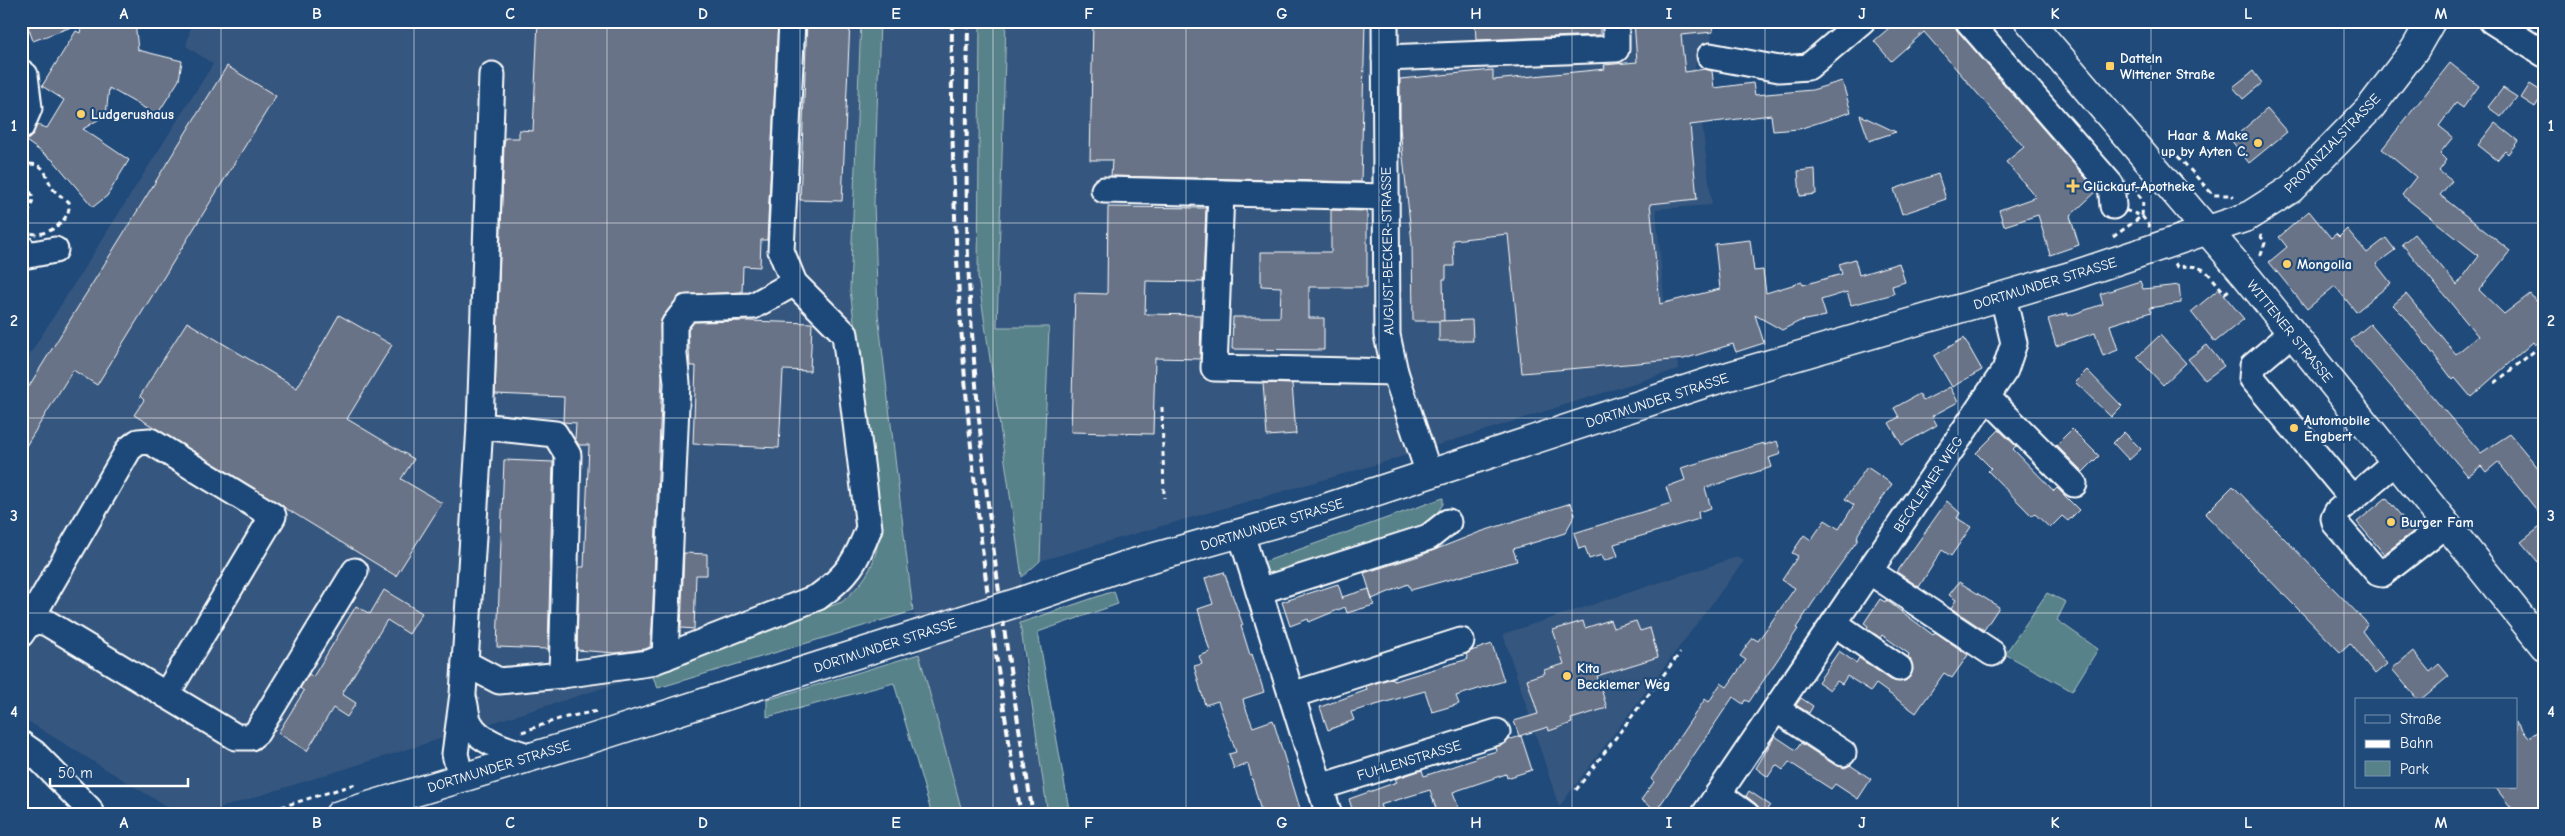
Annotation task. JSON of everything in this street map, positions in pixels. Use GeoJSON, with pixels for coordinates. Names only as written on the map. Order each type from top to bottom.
{"type":"FeatureCollection","features":[{"type":"Feature","properties":{"kind":"main road","name":"WITTENER STRASSE"},"geometry":{"type":"LineString","coordinates":[[2029,21],[2132,141],[2292,334],[2544,646]]}},
{"type":"Feature","properties":{"kind":"main road","name":"PROVINZIALSTRASSE"},"geometry":{"type":"LineString","coordinates":[[2204,230],[2247,217],[2291,189],[2370,108],[2415,49],[2431,21]]}},
{"type":"Feature","properties":{"kind":"main road","name":"DORTMUNDER STRASSE"},"geometry":{"type":"LineString","coordinates":[[338,815],[530,757],[916,635],[1127,565],[1241,534],[1712,381],[2003,297],[2163,247],[2204,230]]}},
{"type":"Feature","properties":{"kind":"street"},"geometry":{"type":"LineString","coordinates":[[465,663],[499,681],[562,675],[649,663],[818,597],[840,581],[858,557],[869,528],[845,334],[794,283],[781,251],[792,21]]}},
{"type":"Feature","properties":{"kind":"street","name":"AUGUST-BECKER-STRASSE"},"geometry":{"type":"LineString","coordinates":[[1385,21],[1386,335],[1429,474]]}},
{"type":"Feature","properties":{"kind":"street"},"geometry":{"type":"LineString","coordinates":[[1385,58],[1616,49],[1616,21]]}},
{"type":"Feature","properties":{"kind":"street"},"geometry":{"type":"LineString","coordinates":[[1710,56],[1779,69],[1808,67],[1862,21]]}},
{"type":"Feature","properties":{"kind":"street"},"geometry":{"type":"LineString","coordinates":[[1968,21],[2110,185],[2113,206]]}},
{"type":"Feature","properties":{"kind":"street"},"geometry":{"type":"LineString","coordinates":[[2492,21],[2544,54]]}},
{"type":"Feature","properties":{"kind":"street"},"geometry":{"type":"LineString","coordinates":[[21,72],[25,75],[29,108],[21,127]]}},
{"type":"Feature","properties":{"kind":"street"},"geometry":{"type":"LineString","coordinates":[[461,778],[455,754],[463,694],[480,426],[492,75]]}},
{"type":"Feature","properties":{"kind":"street"},"geometry":{"type":"LineString","coordinates":[[1104,190],[1386,197]]}},
{"type":"Feature","properties":{"kind":"street"},"geometry":{"type":"LineString","coordinates":[[1221,193],[1214,368],[1396,372]]}},
{"type":"Feature","properties":{"kind":"street"},"geometry":{"type":"LineString","coordinates":[[21,247],[28,255],[55,250]]}},
{"type":"Feature","properties":{"kind":"street"},"geometry":{"type":"LineString","coordinates":[[665,657],[677,382],[674,326],[687,308],[753,306],[794,283]]}},
{"type":"Feature","properties":{"kind":"street","name":"BECKLEMER WEG"},"geometry":{"type":"LineString","coordinates":[[1704,815],[2005,370],[2014,343],[2003,297]]}},
{"type":"Feature","properties":{"kind":"street"},"geometry":{"type":"LineString","coordinates":[[2292,334],[2254,366],[2252,378],[2352,498]]}},
{"type":"Feature","properties":{"kind":"street"},"geometry":{"type":"LineString","coordinates":[[1987,397],[2074,484]]}},
{"type":"Feature","properties":{"kind":"street"},"geometry":{"type":"LineString","coordinates":[[480,426],[555,434],[568,455],[562,675]]}},
{"type":"Feature","properties":{"kind":"street"},"geometry":{"type":"LineString","coordinates":[[24,630],[129,449],[138,442],[150,441],[273,516],[166,695]]}},
{"type":"Feature","properties":{"kind":"street"},"geometry":{"type":"LineString","coordinates":[[2395,462],[2337,512],[2334,518],[2335,523],[2378,573],[2382,574],[2446,524]]}},
{"type":"Feature","properties":{"kind":"street"},"geometry":{"type":"LineString","coordinates":[[1259,591],[1429,537],[1448,522]]}},
{"type":"Feature","properties":{"kind":"street"},"geometry":{"type":"LineString","coordinates":[[1241,534],[1329,815]]}},
{"type":"Feature","properties":{"kind":"street"},"geometry":{"type":"LineString","coordinates":[[1869,571],[1992,653]]}},
{"type":"Feature","properties":{"kind":"street"},"geometry":{"type":"LineString","coordinates":[[24,630],[39,621],[47,623],[236,737],[251,737],[257,732],[355,572]]}},
{"type":"Feature","properties":{"kind":"street"},"geometry":{"type":"LineString","coordinates":[[1834,623],[1899,668]]}},
{"type":"Feature","properties":{"kind":"street"},"geometry":{"type":"LineString","coordinates":[[1292,695],[1461,641]]}},
{"type":"Feature","properties":{"kind":"street"},"geometry":{"type":"LineString","coordinates":[[463,694],[469,723],[478,734],[530,757]]}},
{"type":"Feature","properties":{"kind":"street"},"geometry":{"type":"LineString","coordinates":[[1776,709],[1843,753]]}},
{"type":"Feature","properties":{"kind":"street","name":"FUHLENSTRASSE"},"geometry":{"type":"LineString","coordinates":[[1320,787],[1498,732]]}},
{"type":"Feature","properties":{"kind":"street"},"geometry":{"type":"LineString","coordinates":[[21,744],[34,753],[86,813]]}},
{"type":"Feature","properties":{"kind":"street"},"geometry":{"type":"LineString","coordinates":[[1718,794],[1748,815]]}},
{"type":"Feature","properties":{"kind":"path"},"geometry":{"type":"LineString","coordinates":[[36,164],[45,169],[54,189],[70,202],[70,207],[55,228],[44,234],[30,233],[23,219],[33,197],[24,180],[23,166],[36,164]]}},
{"type":"Feature","properties":{"kind":"path"},"geometry":{"type":"LineString","coordinates":[[2495,383],[2544,343]]}},
{"type":"Feature","properties":{"kind":"path"},"geometry":{"type":"LineString","coordinates":[[1162,407],[1164,498]]}},
{"type":"Feature","properties":{"kind":"path"},"geometry":{"type":"LineString","coordinates":[[1576,790],[1680,653]]}},
{"type":"Feature","properties":{"kind":"shaded area"},"geometry":{"type":"Polygon","coordinates":[[[192,21],[861,21],[850,290],[880,525],[877,554],[863,584],[842,602],[651,673],[201,814],[177,813],[21,717],[21,368],[213,64],[186,46],[192,21]]]}},
{"type":"Feature","properties":{"kind":"shaded area"},"geometry":{"type":"Polygon","coordinates":[[[880,21],[980,21],[978,277],[1027,621],[1020,623],[1023,659],[1048,815],[963,815],[919,654],[878,314],[874,203],[880,21]]]}},
{"type":"Feature","properties":{"kind":"shaded area"},"geometry":{"type":"Polygon","coordinates":[[[1006,21],[1713,21],[1711,41],[1695,65],[1712,205],[1656,209],[1667,330],[1679,369],[1378,464],[1040,561],[1049,328],[997,327],[1006,21]]]}},
{"type":"Feature","properties":{"kind":"shaded area"},"geometry":{"type":"Polygon","coordinates":[[[1737,557],[1744,561],[1559,807],[1503,634],[1737,557]]]}},
{"type":"Feature","properties":{"kind":"green space"},"geometry":{"type":"Polygon","coordinates":[[[861,21],[880,21],[874,203],[878,314],[913,611],[658,688],[651,673],[842,602],[866,576],[874,559],[880,525],[850,290],[861,21]]]}},
{"type":"Feature","properties":{"kind":"green space"},"geometry":{"type":"Polygon","coordinates":[[[980,21],[1006,21],[997,327],[1049,327],[1040,561],[1022,577],[978,277],[980,21]]]}},
{"type":"Feature","properties":{"kind":"green space"},"geometry":{"type":"Polygon","coordinates":[[[1443,498],[1443,504],[1429,526],[1269,576],[1264,562],[1443,498]]]}},
{"type":"Feature","properties":{"kind":"green space"},"geometry":{"type":"Polygon","coordinates":[[[1114,591],[1118,604],[1038,632],[1070,815],[1048,815],[1020,623],[1114,591]]]}},
{"type":"Feature","properties":{"kind":"green space"},"geometry":{"type":"Polygon","coordinates":[[[2047,593],[2066,602],[2057,620],[2098,649],[2072,691],[2005,654],[2047,593]]]}},
{"type":"Feature","properties":{"kind":"green space"},"geometry":{"type":"Polygon","coordinates":[[[919,654],[963,815],[932,815],[894,683],[767,717],[767,700],[919,654]]]}},
{"type":"Feature","properties":{"kind":"building","name":"Ludgerushaus"},"geometry":{"type":"Polygon","coordinates":[[[26,21],[135,21],[138,50],[182,61],[179,80],[157,115],[109,88],[106,115],[83,129],[129,160],[107,196],[93,207],[54,161],[26,141],[37,125],[47,128],[64,100],[42,86],[76,31],[80,33],[82,23],[33,41],[26,21]]]}},
{"type":"Feature","properties":{"kind":"building"},"geometry":{"type":"Polygon","coordinates":[[[538,21],[778,21],[767,240],[761,240],[760,267],[743,266],[742,292],[680,295],[663,316],[660,324],[662,375],[652,627],[650,647],[645,649],[615,653],[577,650],[579,567],[584,567],[589,445],[579,445],[575,439],[576,423],[563,422],[564,397],[495,394],[504,145],[505,138],[519,138],[519,130],[533,131],[538,21]]]}},
{"type":"Feature","properties":{"kind":"building"},"geometry":{"type":"Polygon","coordinates":[[[807,21],[850,21],[842,201],[800,200],[807,21]]]}},
{"type":"Feature","properties":{"kind":"building"},"geometry":{"type":"Polygon","coordinates":[[[1093,21],[1365,21],[1361,182],[1111,176],[1112,160],[1090,160],[1093,21]]]}},
{"type":"Feature","properties":{"kind":"building"},"geometry":{"type":"Polygon","coordinates":[[[1475,21],[1600,21],[1600,35],[1476,40],[1475,21]]]}},
{"type":"Feature","properties":{"kind":"building"},"geometry":{"type":"Polygon","coordinates":[[[1634,21],[1712,21],[1713,32],[1681,35],[1685,72],[1705,69],[1712,71],[1714,88],[1753,83],[1755,95],[1812,90],[1842,81],[1851,112],[1799,129],[1773,131],[1771,115],[1690,125],[1697,199],[1650,204],[1660,304],[1720,289],[1715,244],[1750,240],[1754,271],[1763,270],[1766,293],[1802,282],[1803,285],[1842,274],[1839,264],[1855,259],[1859,275],[1899,263],[1905,282],[1892,286],[1894,294],[1851,305],[1847,292],[1821,300],[1826,316],[1800,321],[1782,330],[1755,315],[1764,343],[1736,352],[1733,344],[1684,359],[1522,373],[1508,234],[1453,240],[1454,266],[1446,266],[1446,279],[1443,279],[1444,321],[1413,321],[1412,243],[1400,128],[1400,79],[1493,70],[1493,80],[1605,69],[1604,65],[1637,62],[1634,21]]]}},
{"type":"Feature","properties":{"kind":"building"},"geometry":{"type":"Polygon","coordinates":[[[1897,21],[1949,21],[2097,191],[2070,216],[2079,245],[2050,255],[2038,215],[2004,226],[1999,210],[2036,197],[2006,162],[2024,147],[1924,32],[1891,61],[1874,41],[1897,21]]]}},
{"type":"Feature","properties":{"kind":"building"},"geometry":{"type":"Polygon","coordinates":[[[2450,63],[2479,86],[2463,108],[2456,103],[2439,126],[2453,137],[2440,153],[2447,160],[2439,171],[2452,181],[2440,195],[2510,251],[2479,290],[2504,314],[2530,294],[2536,301],[2544,294],[2544,338],[2535,345],[2533,342],[2471,397],[2455,378],[2453,380],[2405,317],[2393,305],[2406,294],[2456,354],[2478,336],[2402,244],[2414,234],[2457,285],[2479,256],[2402,195],[2416,177],[2382,149],[2450,63]]]}},
{"type":"Feature","properties":{"kind":"building"},"geometry":{"type":"Polygon","coordinates":[[[227,66],[276,96],[97,385],[73,370],[21,454],[21,399],[227,66]]]}},
{"type":"Feature","properties":{"kind":"building"},"geometry":{"type":"Polygon","coordinates":[[[2253,71],[2262,83],[2243,99],[2233,87],[2253,71]]]}},
{"type":"Feature","properties":{"kind":"building"},"geometry":{"type":"Polygon","coordinates":[[[2530,84],[2544,93],[2535,107],[2521,98],[2530,84]]]}},
{"type":"Feature","properties":{"kind":"building"},"geometry":{"type":"Polygon","coordinates":[[[2503,88],[2517,97],[2501,117],[2488,107],[2503,88]]]}},
{"type":"Feature","properties":{"kind":"building"},"geometry":{"type":"Polygon","coordinates":[[[2267,109],[2287,132],[2249,163],[2231,140],[2267,109]]]}},
{"type":"Feature","properties":{"kind":"building"},"geometry":{"type":"Polygon","coordinates":[[[1860,115],[1896,132],[1869,141],[1860,115]]]}},
{"type":"Feature","properties":{"kind":"building"},"geometry":{"type":"Polygon","coordinates":[[[2495,123],[2518,141],[2508,154],[2505,151],[2497,160],[2478,145],[2495,123]]]}},
{"type":"Feature","properties":{"kind":"building"},"geometry":{"type":"Polygon","coordinates":[[[1815,169],[1816,194],[1800,196],[1798,171],[1815,169]]]}},
{"type":"Feature","properties":{"kind":"building"},"geometry":{"type":"Polygon","coordinates":[[[1938,174],[1946,199],[1902,214],[1894,189],[1938,174]]]}},
{"type":"Feature","properties":{"kind":"building"},"geometry":{"type":"Polygon","coordinates":[[[1108,207],[1206,208],[1203,282],[1146,281],[1145,314],[1201,315],[1200,359],[1155,358],[1153,434],[1071,432],[1075,293],[1107,294],[1108,207]]]}},
{"type":"Feature","properties":{"kind":"building"},"geometry":{"type":"Polygon","coordinates":[[[1331,210],[1365,211],[1367,214],[1367,287],[1309,287],[1309,318],[1324,318],[1324,350],[1232,349],[1233,317],[1280,317],[1281,287],[1261,286],[1261,252],[1331,252],[1331,210]]]}},
{"type":"Feature","properties":{"kind":"building"},"geometry":{"type":"Polygon","coordinates":[[[2309,211],[2331,238],[2336,234],[2339,237],[2347,229],[2367,253],[2386,238],[2395,250],[2376,264],[2391,283],[2356,312],[2335,286],[2307,309],[2269,262],[2287,247],[2279,237],[2309,211]]]}},
{"type":"Feature","properties":{"kind":"building"},"geometry":{"type":"Polygon","coordinates":[[[2140,281],[2143,289],[2179,285],[2181,303],[2149,308],[2151,312],[2110,325],[2118,350],[2103,356],[2095,333],[2056,346],[2048,319],[2068,313],[2068,316],[2103,304],[2100,294],[2140,281]]]}},
{"type":"Feature","properties":{"kind":"building"},"geometry":{"type":"Polygon","coordinates":[[[2219,289],[2244,319],[2215,342],[2191,312],[2219,289]]]}},
{"type":"Feature","properties":{"kind":"building"},"geometry":{"type":"Polygon","coordinates":[[[339,315],[392,345],[347,419],[414,459],[401,479],[442,503],[396,576],[134,415],[144,400],[140,396],[187,322],[297,388],[339,315]]]}},
{"type":"Feature","properties":{"kind":"building"},"geometry":{"type":"Polygon","coordinates":[[[1472,320],[1473,341],[1439,341],[1439,321],[1472,320]]]}},
{"type":"Feature","properties":{"kind":"building"},"geometry":{"type":"Polygon","coordinates":[[[694,322],[812,323],[810,371],[783,370],[779,448],[693,444],[696,366],[690,366],[688,330],[694,322]]]}},
{"type":"Feature","properties":{"kind":"building"},"geometry":{"type":"Polygon","coordinates":[[[2370,324],[2481,453],[2510,434],[2544,475],[2544,519],[2498,462],[2486,472],[2481,466],[2468,476],[2351,340],[2370,324]]]}},
{"type":"Feature","properties":{"kind":"building"},"geometry":{"type":"Polygon","coordinates":[[[2160,335],[2186,363],[2163,385],[2137,357],[2160,335]]]}},
{"type":"Feature","properties":{"kind":"building"},"geometry":{"type":"Polygon","coordinates":[[[1964,338],[1982,370],[1952,387],[1934,356],[1964,338]]]}},
{"type":"Feature","properties":{"kind":"building"},"geometry":{"type":"Polygon","coordinates":[[[2207,345],[2224,366],[2205,380],[2188,359],[2207,345]]]}},
{"type":"Feature","properties":{"kind":"building"},"geometry":{"type":"Polygon","coordinates":[[[2087,370],[2122,406],[2111,417],[2075,382],[2087,370]]]}},
{"type":"Feature","properties":{"kind":"building"},"geometry":{"type":"Polygon","coordinates":[[[1263,383],[1292,384],[1296,434],[1267,436],[1263,383]]]}},
{"type":"Feature","properties":{"kind":"building"},"geometry":{"type":"Polygon","coordinates":[[[1950,387],[1958,402],[1932,416],[1937,425],[1902,445],[1889,423],[1899,417],[1894,408],[1919,394],[1923,401],[1950,387]]]}},
{"type":"Feature","properties":{"kind":"building"},"geometry":{"type":"Polygon","coordinates":[[[2072,429],[2099,456],[2083,472],[2056,445],[2072,429]]]}},
{"type":"Feature","properties":{"kind":"building"},"geometry":{"type":"Polygon","coordinates":[[[1999,430],[2016,446],[2013,449],[2054,491],[2057,488],[2079,510],[2068,521],[2062,516],[2050,528],[2034,513],[2032,516],[1988,471],[1991,468],[1976,453],[1999,430]]]}},
{"type":"Feature","properties":{"kind":"building"},"geometry":{"type":"Polygon","coordinates":[[[2124,432],[2141,449],[2129,460],[2113,443],[2124,432]]]}},
{"type":"Feature","properties":{"kind":"building"},"geometry":{"type":"Polygon","coordinates":[[[1777,441],[1781,454],[1769,458],[1772,467],[1705,488],[1711,508],[1698,512],[1699,519],[1614,544],[1618,556],[1604,561],[1602,555],[1589,559],[1585,547],[1579,549],[1574,533],[1671,503],[1666,487],[1685,480],[1681,468],[1764,443],[1764,445],[1777,441]]]}},
{"type":"Feature","properties":{"kind":"building"},"geometry":{"type":"Polygon","coordinates":[[[504,460],[553,462],[548,649],[497,647],[504,460]]]}},
{"type":"Feature","properties":{"kind":"building"},"geometry":{"type":"Polygon","coordinates":[[[1867,467],[1892,484],[1858,534],[1857,541],[1814,601],[1796,628],[1798,629],[1749,702],[1745,700],[1743,704],[1733,697],[1656,811],[1641,800],[1654,782],[1651,779],[1705,699],[1709,702],[1721,683],[1727,687],[1746,660],[1740,656],[1746,647],[1753,638],[1758,641],[1795,588],[1782,580],[1798,556],[1792,553],[1804,535],[1811,540],[1825,520],[1839,529],[1854,505],[1845,499],[1867,467]]]}},
{"type":"Feature","properties":{"kind":"building"},"geometry":{"type":"Polygon","coordinates":[[[2233,486],[2368,624],[2362,631],[2387,664],[2375,674],[2350,643],[2340,652],[2205,514],[2233,486]]]}},
{"type":"Feature","properties":{"kind":"building"},"geometry":{"type":"Polygon","coordinates":[[[2386,498],[2414,531],[2384,554],[2357,522],[2386,498]]]}},
{"type":"Feature","properties":{"kind":"building"},"geometry":{"type":"Polygon","coordinates":[[[1947,501],[1960,513],[1957,518],[1971,527],[1951,556],[1942,550],[1919,587],[1897,572],[1947,501]]]}},
{"type":"Feature","properties":{"kind":"building"},"geometry":{"type":"Polygon","coordinates":[[[1571,503],[1575,515],[1565,533],[1513,549],[1517,561],[1411,590],[1408,584],[1372,599],[1374,605],[1347,613],[1345,607],[1309,622],[1308,619],[1290,626],[1282,602],[1338,584],[1342,597],[1369,589],[1364,573],[1419,556],[1480,532],[1571,503]]]}},
{"type":"Feature","properties":{"kind":"building"},"geometry":{"type":"Polygon","coordinates":[[[2544,524],[2544,569],[2521,542],[2544,524]]]}},
{"type":"Feature","properties":{"kind":"building"},"geometry":{"type":"Polygon","coordinates":[[[684,553],[707,554],[707,575],[696,575],[694,629],[681,628],[684,553]]]}},
{"type":"Feature","properties":{"kind":"building"},"geometry":{"type":"Polygon","coordinates":[[[1224,572],[1243,625],[1241,626],[1250,655],[1252,654],[1264,692],[1243,699],[1244,704],[1253,727],[1273,720],[1302,815],[1262,815],[1248,764],[1234,769],[1229,754],[1236,752],[1218,701],[1205,705],[1194,666],[1202,664],[1199,656],[1210,652],[1198,609],[1213,604],[1205,578],[1224,572]]]}},
{"type":"Feature","properties":{"kind":"building"},"geometry":{"type":"Polygon","coordinates":[[[1959,582],[1999,607],[1984,630],[1951,608],[1956,600],[1949,595],[1959,582]]]}},
{"type":"Feature","properties":{"kind":"building"},"geometry":{"type":"Polygon","coordinates":[[[384,590],[422,613],[409,634],[387,620],[342,694],[356,703],[347,717],[333,708],[307,751],[278,733],[304,691],[300,688],[309,674],[313,677],[356,606],[370,614],[384,590]]]}},
{"type":"Feature","properties":{"kind":"building"},"geometry":{"type":"Polygon","coordinates":[[[1880,599],[1885,602],[1886,600],[1933,635],[1935,632],[1968,655],[1952,678],[1944,673],[1916,713],[1876,684],[1871,691],[1847,676],[1842,684],[1837,681],[1830,690],[1818,682],[1839,651],[1856,663],[1859,658],[1891,680],[1905,681],[1910,677],[1913,669],[1908,657],[1909,654],[1882,635],[1880,638],[1867,628],[1868,626],[1864,623],[1880,599]]]}},
{"type":"Feature","properties":{"kind":"building","name":"Kita Becklemer Weg"},"geometry":{"type":"Polygon","coordinates":[[[1610,620],[1613,628],[1636,621],[1640,631],[1650,628],[1658,657],[1597,676],[1607,708],[1571,719],[1572,723],[1549,731],[1548,727],[1519,736],[1514,721],[1538,714],[1527,679],[1545,673],[1544,670],[1564,664],[1553,630],[1583,621],[1585,628],[1610,620]]]}},
{"type":"Feature","properties":{"kind":"building"},"geometry":{"type":"Polygon","coordinates":[[[1492,644],[1504,681],[1456,696],[1459,704],[1432,712],[1425,691],[1351,712],[1354,720],[1328,730],[1320,707],[1367,690],[1366,686],[1393,678],[1394,681],[1468,659],[1466,654],[1492,644]]]}},
{"type":"Feature","properties":{"kind":"building"},"geometry":{"type":"Polygon","coordinates":[[[2413,651],[2430,672],[2439,664],[2449,676],[2422,698],[2416,698],[2392,669],[2413,651]]]}},
{"type":"Feature","properties":{"kind":"building"},"geometry":{"type":"Polygon","coordinates":[[[1801,698],[1813,706],[1809,713],[1796,705],[1801,698]]]}},
{"type":"Feature","properties":{"kind":"building"},"geometry":{"type":"Polygon","coordinates":[[[2518,724],[2529,738],[2544,726],[2544,815],[2517,815],[2496,788],[2518,788],[2518,724]]]}},
{"type":"Feature","properties":{"kind":"building"},"geometry":{"type":"Polygon","coordinates":[[[1521,736],[1532,770],[1507,778],[1506,774],[1453,792],[1461,815],[1438,815],[1430,790],[1380,805],[1384,815],[1354,815],[1349,799],[1397,782],[1395,779],[1422,770],[1424,776],[1476,759],[1475,757],[1497,751],[1496,747],[1508,740],[1521,736]]]}},
{"type":"Feature","properties":{"kind":"building"},"geometry":{"type":"Polygon","coordinates":[[[1775,736],[1796,750],[1801,743],[1835,765],[1845,768],[1850,765],[1871,779],[1858,799],[1835,784],[1831,789],[1789,762],[1783,770],[1776,765],[1768,777],[1756,768],[1775,736]]]}},
{"type":"Feature","properties":{"kind":"building"},"geometry":{"type":"Polygon","coordinates":[[[1749,791],[1770,805],[1763,815],[1756,804],[1746,796],[1749,791]]]}},
{"type":"Feature","properties":{"kind":"railway"},"geometry":{"type":"LineString","coordinates":[[952,21],[955,221],[969,420],[991,617],[1021,815]]}},
{"type":"Feature","properties":{"kind":"railway"},"geometry":{"type":"LineString","coordinates":[[968,21],[967,217],[973,349],[1002,616],[1033,815]]}},
{"type":"Feature","properties":{"kind":"place","name":"Datteln Wittener Straße"},"geometry":{"type":"Point","coordinates":[2110,66]}},
{"type":"Feature","properties":{"kind":"place","name":"Ludgerushaus"},"geometry":{"type":"Point","coordinates":[81,114]}},
{"type":"Feature","properties":{"kind":"place","name":"Haar & Make up by Ayten C."},"geometry":{"type":"Point","coordinates":[2258,143]}},
{"type":"Feature","properties":{"kind":"place","name":"Glückauf-Apotheke"},"geometry":{"type":"Point","coordinates":[2073,186]}},
{"type":"Feature","properties":{"kind":"place","name":"Mongolia"},"geometry":{"type":"Point","coordinates":[2287,264]}},
{"type":"Feature","properties":{"kind":"place","name":"Automobile Engbert"},"geometry":{"type":"Point","coordinates":[2294,428]}},
{"type":"Feature","properties":{"kind":"place","name":"Burger Fam"},"geometry":{"type":"Point","coordinates":[2391,522]}},
{"type":"Feature","properties":{"kind":"place","name":"Kita Becklemer Weg"},"geometry":{"type":"Point","coordinates":[1567,676]}}]}
